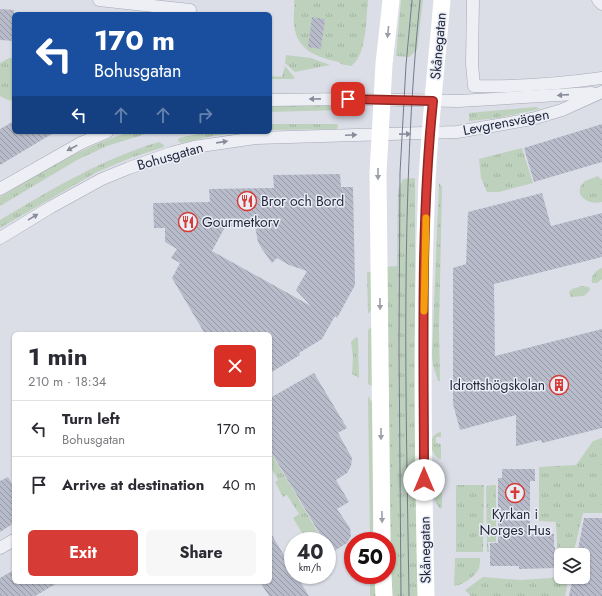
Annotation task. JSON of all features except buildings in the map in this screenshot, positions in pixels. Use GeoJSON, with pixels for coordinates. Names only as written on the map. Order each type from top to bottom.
{"type":"FeatureCollection","features":[{"type":"Feature","properties":{"kind":"main road"},"geometry":{"type":"LineString","coordinates":[[382,532],[378,173],[382,99],[391,0]]}},
{"type":"Feature","properties":{"kind":"main road","name":"Skånegatan"},"geometry":{"type":"LineString","coordinates":[[426,596],[424,311],[430,132],[442,0]]}},
{"type":"Feature","properties":{"kind":"main road"},"geometry":{"type":"LineString","coordinates":[[383,584],[384,596]]}},
{"type":"Feature","properties":{"kind":"street"},"geometry":{"type":"LineString","coordinates":[[99,0],[190,10],[190,12]]}},
{"type":"Feature","properties":{"kind":"street"},"geometry":{"type":"LineString","coordinates":[[473,0],[472,64],[474,86],[512,87],[602,78]]}},
{"type":"Feature","properties":{"kind":"street"},"geometry":{"type":"LineString","coordinates":[[598,0],[602,4]]}},
{"type":"Feature","properties":{"kind":"street","name":"Levgrensvägen"},"geometry":{"type":"LineString","coordinates":[[433,101],[477,100],[602,92]]}},
{"type":"Feature","properties":{"kind":"street","name":"Levgrensvägen"},"geometry":{"type":"LineString","coordinates":[[430,132],[457,132],[532,119],[562,110],[602,92]]}},
{"type":"Feature","properties":{"kind":"street"},"geometry":{"type":"LineString","coordinates":[[272,100],[382,99],[433,101]]}},
{"type":"Feature","properties":{"kind":"street","name":"Bohusgatan"},"geometry":{"type":"LineString","coordinates":[[0,238],[51,207],[102,179],[170,153],[208,144],[256,138],[380,135],[430,132]]}},
{"type":"Feature","properties":{"kind":"street"},"geometry":{"type":"LineString","coordinates":[[0,189],[81,143],[103,134]]}},
{"type":"Feature","properties":{"kind":"street"},"geometry":{"type":"LineString","coordinates":[[0,548],[12,541]]}},
{"type":"Feature","properties":{"kind":"green space"},"geometry":{"type":"Polygon","coordinates":[[[294,0],[368,0],[363,45],[356,61],[351,66],[323,58],[304,47],[299,41],[294,25],[294,0]]]}},
{"type":"Feature","properties":{"kind":"green space"},"geometry":{"type":"Polygon","coordinates":[[[401,0],[423,0],[417,50],[409,57],[396,56],[401,0]]]}},
{"type":"Feature","properties":{"kind":"green space"},"geometry":{"type":"Polygon","coordinates":[[[286,55],[311,58],[330,65],[295,72],[285,63],[286,55]]]}},
{"type":"Feature","properties":{"kind":"green space"},"geometry":{"type":"Polygon","coordinates":[[[12,58],[12,101],[0,96],[0,63],[12,58]]]}},
{"type":"Feature","properties":{"kind":"green space"},"geometry":{"type":"Polygon","coordinates":[[[285,66],[295,78],[272,79],[272,76],[282,77],[285,66]]]}},
{"type":"Feature","properties":{"kind":"green space"},"geometry":{"type":"Polygon","coordinates":[[[272,106],[337,106],[338,110],[272,112],[272,106]]]}},
{"type":"Feature","properties":{"kind":"green space"},"geometry":{"type":"Polygon","coordinates":[[[536,107],[540,109],[498,118],[469,121],[469,113],[536,107]]]}},
{"type":"Feature","properties":{"kind":"green space"},"geometry":{"type":"Polygon","coordinates":[[[272,124],[336,124],[338,125],[337,129],[272,130],[272,124]]]}},
{"type":"Feature","properties":{"kind":"green space"},"geometry":{"type":"Polygon","coordinates":[[[125,134],[146,134],[107,146],[77,160],[0,206],[0,197],[47,169],[96,144],[125,134]]]}},
{"type":"Feature","properties":{"kind":"green space"},"geometry":{"type":"Polygon","coordinates":[[[198,134],[228,134],[181,143],[178,141],[179,138],[198,134]]]}},
{"type":"Feature","properties":{"kind":"green space"},"geometry":{"type":"Polygon","coordinates":[[[159,142],[164,145],[164,147],[133,157],[97,172],[0,228],[0,220],[77,176],[117,157],[159,142]]]}},
{"type":"Feature","properties":{"kind":"green space"},"geometry":{"type":"Polygon","coordinates":[[[522,148],[533,183],[499,192],[487,192],[481,178],[479,159],[522,148]]]}},
{"type":"Feature","properties":{"kind":"green space"},"geometry":{"type":"Polygon","coordinates":[[[598,176],[602,180],[602,202],[596,203],[583,198],[580,194],[580,190],[585,181],[598,176]]]}},
{"type":"Feature","properties":{"kind":"green space"},"geometry":{"type":"Polygon","coordinates":[[[415,178],[418,596],[391,596],[391,584],[396,584],[396,532],[390,532],[387,267],[397,266],[398,190],[403,179],[415,178]]]}},
{"type":"Feature","properties":{"kind":"green space"},"geometry":{"type":"Polygon","coordinates":[[[439,183],[442,187],[439,329],[440,381],[438,381],[433,365],[432,355],[439,183]]]}},
{"type":"Feature","properties":{"kind":"green space"},"geometry":{"type":"Polygon","coordinates":[[[602,268],[602,279],[597,283],[592,283],[594,274],[602,268]]]}},
{"type":"Feature","properties":{"kind":"green space"},"geometry":{"type":"Polygon","coordinates":[[[367,272],[372,272],[372,309],[369,313],[368,313],[367,272]]]}},
{"type":"Feature","properties":{"kind":"green space"},"geometry":{"type":"Polygon","coordinates":[[[582,286],[589,287],[590,290],[584,296],[571,297],[569,292],[572,289],[582,286]]]}},
{"type":"Feature","properties":{"kind":"green space"},"geometry":{"type":"Polygon","coordinates":[[[371,327],[373,328],[372,386],[368,384],[368,330],[371,327]]]}},
{"type":"Feature","properties":{"kind":"green space"},"geometry":{"type":"Polygon","coordinates":[[[356,337],[358,338],[359,378],[352,374],[353,356],[351,342],[356,337]]]}},
{"type":"Feature","properties":{"kind":"green space"},"geometry":{"type":"Polygon","coordinates":[[[368,396],[373,404],[373,532],[370,532],[368,396]]]}},
{"type":"Feature","properties":{"kind":"green space"},"geometry":{"type":"Polygon","coordinates":[[[441,432],[441,437],[436,437],[436,443],[441,444],[440,459],[434,453],[431,444],[433,436],[441,432]]]}},
{"type":"Feature","properties":{"kind":"green space"},"geometry":{"type":"Polygon","coordinates":[[[602,438],[602,513],[583,513],[575,548],[557,548],[556,522],[539,521],[539,467],[576,465],[593,441],[602,438]]]}},
{"type":"Feature","properties":{"kind":"green space"},"geometry":{"type":"Polygon","coordinates":[[[272,454],[318,532],[302,532],[293,518],[299,514],[287,495],[283,497],[275,482],[278,480],[272,470],[272,454]]]}},
{"type":"Feature","properties":{"kind":"green space"},"geometry":{"type":"Polygon","coordinates":[[[442,472],[442,507],[440,509],[433,495],[433,484],[438,475],[442,472]]]}},
{"type":"Feature","properties":{"kind":"green space"},"geometry":{"type":"Polygon","coordinates":[[[456,485],[484,485],[483,552],[456,552],[456,485]]]}},
{"type":"Feature","properties":{"kind":"green space"},"geometry":{"type":"Polygon","coordinates":[[[496,485],[496,542],[488,542],[489,552],[487,552],[486,489],[487,486],[496,485]]]}},
{"type":"Feature","properties":{"kind":"green space"},"geometry":{"type":"Polygon","coordinates":[[[455,558],[480,558],[480,562],[479,568],[472,577],[461,584],[454,586],[455,558]]]}},
{"type":"Feature","properties":{"kind":"green space"},"geometry":{"type":"Polygon","coordinates":[[[554,576],[554,584],[568,584],[565,596],[471,596],[465,590],[483,577],[521,580],[554,576]]]}},
{"type":"Feature","properties":{"kind":"green space"},"geometry":{"type":"Polygon","coordinates":[[[370,584],[375,584],[376,596],[370,596],[370,584]]]}},
{"type":"Feature","properties":{"kind":"tram line"},"geometry":{"type":"LineString","coordinates":[[401,596],[399,345],[400,173],[406,65],[412,0]]}},
{"type":"Feature","properties":{"kind":"tram line"},"geometry":{"type":"LineString","coordinates":[[409,596],[406,373],[407,223],[409,149],[420,0]]}},
{"type":"Feature","properties":{"kind":"slow traffic"},"geometry":{"type":"LineString","coordinates":[[424,311],[426,218]]}},
{"type":"Feature","properties":{"kind":"place","name":"Bror och Bord"},"geometry":{"type":"Point","coordinates":[247,201]}},
{"type":"Feature","properties":{"kind":"place","name":"Gourmetkorv"},"geometry":{"type":"Point","coordinates":[188,222]}},
{"type":"Feature","properties":{"kind":"place","name":"Idrottshögskolan"},"geometry":{"type":"Point","coordinates":[559,385]}},
{"type":"Feature","properties":{"kind":"place","name":"Kyrkan i Norges Hus"},"geometry":{"type":"Point","coordinates":[515,493]}},
{"type":"Feature","properties":{"kind":"route"},"geometry":{"type":"LineString","coordinates":[[348,99],[433,101],[430,132],[425,245],[424,480]]}}]}
